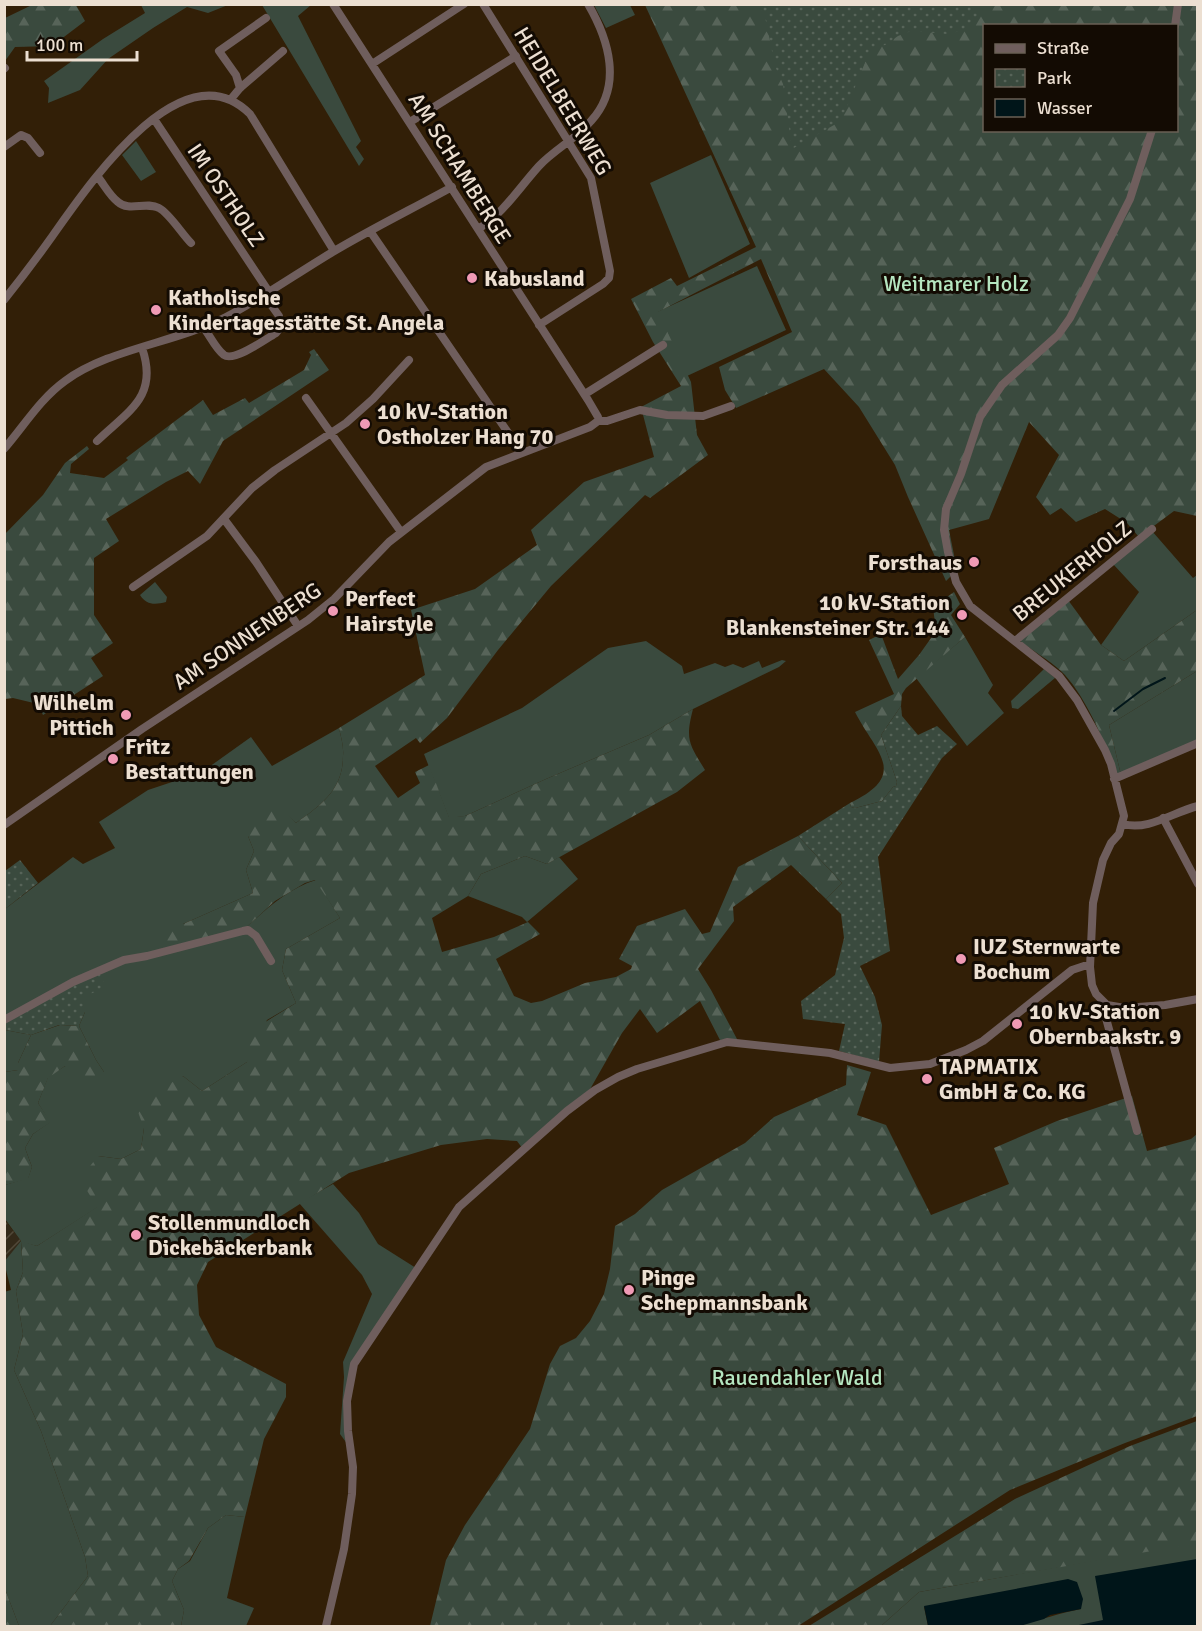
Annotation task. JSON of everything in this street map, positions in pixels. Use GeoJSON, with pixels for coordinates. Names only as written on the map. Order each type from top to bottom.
{"type":"FeatureCollection","features":[{"type":"Feature","properties":{"kind":"street","name":"AM SCHAMBERGE"},"geometry":{"type":"LineString","coordinates":[[333,4],[585,394]]}},
{"type":"Feature","properties":{"kind":"street"},"geometry":{"type":"LineString","coordinates":[[372,64],[464,4]]}},
{"type":"Feature","properties":{"kind":"street","name":"HEIDELBEERWEG"},"geometry":{"type":"LineString","coordinates":[[483,4],[594,183],[610,273],[608,280],[603,284],[539,325]]}},
{"type":"Feature","properties":{"kind":"street"},"geometry":{"type":"LineString","coordinates":[[478,229],[493,219],[541,164],[595,117],[604,100],[610,64],[607,42],[588,4]]}},
{"type":"Feature","properties":{"kind":"street"},"geometry":{"type":"LineString","coordinates":[[1175,24],[1178,4]]}},
{"type":"Feature","properties":{"kind":"street"},"geometry":{"type":"LineString","coordinates":[[240,88],[236,75],[219,51],[266,18]]}},
{"type":"Feature","properties":{"kind":"street"},"geometry":{"type":"LineString","coordinates":[[231,99],[240,88],[284,51]]}},
{"type":"Feature","properties":{"kind":"street"},"geometry":{"type":"LineString","coordinates":[[410,122],[516,56]]}},
{"type":"Feature","properties":{"kind":"street"},"geometry":{"type":"LineString","coordinates":[[4,300],[97,176],[127,142],[154,119],[194,96],[214,95],[231,99],[245,109],[259,126],[334,251]]}},
{"type":"Feature","properties":{"kind":"street","name":"IM OSTHOLZ"},"geometry":{"type":"LineString","coordinates":[[154,119],[267,293],[279,316],[280,328],[276,333],[236,356],[228,357],[223,355],[204,328]]}},
{"type":"Feature","properties":{"kind":"street"},"geometry":{"type":"LineString","coordinates":[[1151,132],[1130,199],[1070,318],[1058,335],[1002,385],[977,424],[961,474],[946,509],[945,530],[953,573],[970,606],[1059,676],[1068,686],[1105,750],[1123,810],[1123,824],[1119,834],[1107,849],[1096,886],[1090,964],[1092,984],[1096,994],[1107,1005],[1134,1008],[1197,999]]}},
{"type":"Feature","properties":{"kind":"street"},"geometry":{"type":"LineString","coordinates":[[4,147],[21,135],[28,138],[40,153]]}},
{"type":"Feature","properties":{"kind":"street"},"geometry":{"type":"LineString","coordinates":[[97,176],[119,203],[129,206],[155,206],[165,212],[191,243]]}},
{"type":"Feature","properties":{"kind":"street"},"geometry":{"type":"LineString","coordinates":[[4,450],[45,398],[64,382],[98,362],[204,328],[267,293],[334,251],[452,187]]}},
{"type":"Feature","properties":{"kind":"street"},"geometry":{"type":"LineString","coordinates":[[370,231],[509,434],[519,453]]}},
{"type":"Feature","properties":{"kind":"street"},"geometry":{"type":"LineString","coordinates":[[598,421],[585,394],[663,345]]}},
{"type":"Feature","properties":{"kind":"street"},"geometry":{"type":"LineString","coordinates":[[97,441],[142,396],[148,375],[142,348]]}},
{"type":"Feature","properties":{"kind":"street"},"geometry":{"type":"LineString","coordinates":[[133,587],[207,536],[237,503],[264,479],[331,434],[373,399],[409,360]]}},
{"type":"Feature","properties":{"kind":"street"},"geometry":{"type":"LineString","coordinates":[[306,398],[401,532]]}},
{"type":"Feature","properties":{"kind":"street","name":"AM SONNENBERG"},"geometry":{"type":"LineString","coordinates":[[4,825],[135,733],[298,626],[334,599],[401,532],[486,467],[590,427],[598,421],[607,421],[640,410],[667,415],[703,416],[731,406]]}},
{"type":"Feature","properties":{"kind":"street"},"geometry":{"type":"LineString","coordinates":[[224,519],[256,562],[298,626]]}},
{"type":"Feature","properties":{"kind":"street","name":"BREUKERHOLZ"},"geometry":{"type":"LineString","coordinates":[[1015,641],[1152,530]]}},
{"type":"Feature","properties":{"kind":"street"},"geometry":{"type":"LineString","coordinates":[[1114,778],[1197,743]]}},
{"type":"Feature","properties":{"kind":"street"},"geometry":{"type":"LineString","coordinates":[[1123,824],[1135,826],[1197,806]]}},
{"type":"Feature","properties":{"kind":"street"},"geometry":{"type":"LineString","coordinates":[[1163,818],[1197,884]]}},
{"type":"Feature","properties":{"kind":"street"},"geometry":{"type":"LineString","coordinates":[[4,1020],[73,982],[124,960],[243,930],[248,930],[256,936],[271,961]]}},
{"type":"Feature","properties":{"kind":"street"},"geometry":{"type":"LineString","coordinates":[[326,1626],[344,1549],[352,1494],[353,1467],[347,1401],[354,1364],[459,1207],[567,1111],[595,1090],[628,1073],[727,1042],[830,1053],[890,1068],[930,1064],[983,1041],[1072,970],[1090,964]]}},
{"type":"Feature","properties":{"kind":"street"},"geometry":{"type":"LineString","coordinates":[[1107,1005],[1104,1011],[1129,1116],[1137,1131]]}},
{"type":"Feature","properties":{"kind":"shaded area"},"geometry":{"type":"Polygon","coordinates":[[[4,1219],[21,1241],[5,1262],[4,1262],[4,1219]]]}},
{"type":"Feature","properties":{"kind":"green space"},"geometry":{"type":"Polygon","coordinates":[[[758,4],[973,5],[978,19],[971,26],[956,32],[947,34],[911,31],[885,45],[871,48],[841,121],[792,149],[783,84],[775,66],[766,21],[758,4]]]}},
{"type":"Feature","properties":{"kind":"green space"},"geometry":{"type":"Polygon","coordinates":[[[32,5],[76,5],[85,21],[52,46],[15,47],[5,61],[5,18],[32,5]]]}},
{"type":"Feature","properties":{"kind":"green space"},"geometry":{"type":"Polygon","coordinates":[[[141,5],[228,5],[208,13],[187,7],[108,59],[80,90],[48,103],[49,88],[44,81],[103,39],[145,13],[141,5]]]}},
{"type":"Feature","properties":{"kind":"green space"},"geometry":{"type":"Polygon","coordinates":[[[262,5],[311,5],[298,16],[361,141],[356,147],[364,159],[359,166],[262,5]]]}},
{"type":"Feature","properties":{"kind":"green space"},"geometry":{"type":"Polygon","coordinates":[[[594,5],[630,5],[635,15],[606,28],[594,5]]]}},
{"type":"Feature","properties":{"kind":"green space","name":"Weitmarer Holz"},"geometry":{"type":"Polygon","coordinates":[[[645,5],[1197,5],[1197,516],[1174,511],[1139,537],[1127,523],[1105,509],[1076,522],[1061,508],[1050,515],[1036,497],[1059,455],[1029,422],[989,519],[949,530],[957,570],[946,581],[895,465],[859,407],[824,369],[736,408],[725,390],[719,367],[792,332],[761,259],[658,312],[691,382],[697,435],[708,455],[650,498],[645,495],[551,586],[498,650],[447,718],[420,743],[416,738],[375,766],[398,798],[420,783],[415,772],[429,765],[449,817],[465,816],[649,735],[693,709],[689,728],[690,741],[705,770],[677,792],[547,864],[525,856],[481,874],[468,896],[432,918],[442,952],[494,937],[528,922],[540,934],[496,959],[514,996],[531,1003],[542,1001],[585,983],[616,977],[631,969],[632,966],[619,959],[637,926],[685,909],[702,934],[710,932],[738,867],[798,836],[842,883],[826,899],[791,865],[733,907],[734,921],[698,969],[737,1039],[720,1040],[700,1001],[657,1033],[640,1009],[622,1033],[589,1091],[523,1149],[517,1141],[487,1139],[441,1145],[349,1173],[208,1262],[197,1285],[199,1315],[216,1347],[286,1384],[286,1397],[264,1439],[245,1517],[226,1515],[208,1528],[189,1561],[178,1569],[172,1581],[184,1610],[181,1626],[50,1626],[88,1576],[85,1557],[41,1431],[14,1370],[23,1334],[16,1291],[23,1272],[21,1241],[37,1246],[97,1207],[80,1179],[98,1156],[121,1159],[141,1149],[144,1128],[135,1104],[183,1076],[202,1091],[247,1062],[249,1032],[296,1003],[282,970],[286,949],[340,918],[315,880],[305,883],[275,901],[240,933],[187,949],[153,943],[183,924],[253,893],[246,870],[254,851],[248,836],[248,820],[278,804],[296,823],[314,810],[329,795],[339,778],[343,753],[339,728],[425,675],[411,610],[475,589],[537,545],[531,530],[584,482],[654,457],[641,407],[681,386],[653,342],[631,299],[671,278],[677,286],[756,247],[645,5]]]}},
{"type":"Feature","properties":{"kind":"green space"},"geometry":{"type":"Polygon","coordinates":[[[136,141],[156,172],[141,181],[122,155],[136,141]]]}},
{"type":"Feature","properties":{"kind":"green space"},"geometry":{"type":"Polygon","coordinates":[[[711,155],[750,244],[689,278],[650,183],[711,155]]]}},
{"type":"Feature","properties":{"kind":"green space"},"geometry":{"type":"Polygon","coordinates":[[[757,266],[786,330],[687,376],[657,312],[757,266]]]}},
{"type":"Feature","properties":{"kind":"green space"},"geometry":{"type":"Polygon","coordinates":[[[314,349],[329,370],[223,441],[200,484],[188,471],[106,519],[119,541],[94,558],[94,615],[113,643],[91,658],[103,676],[43,715],[38,704],[13,698],[5,699],[5,534],[43,495],[65,463],[87,446],[89,449],[71,464],[70,473],[104,478],[128,460],[126,458],[203,400],[213,415],[245,398],[249,403],[304,370],[311,355],[309,352],[314,349]]]}},
{"type":"Feature","properties":{"kind":"green space"},"geometry":{"type":"Polygon","coordinates":[[[1152,531],[1193,578],[1197,575],[1197,610],[1124,661],[1101,645],[1139,592],[1113,564],[1152,531]]]}},
{"type":"Feature","properties":{"kind":"green space"},"geometry":{"type":"Polygon","coordinates":[[[155,582],[167,597],[166,602],[151,603],[145,601],[140,595],[155,582]]]}},
{"type":"Feature","properties":{"kind":"green space"},"geometry":{"type":"Polygon","coordinates":[[[954,592],[960,604],[951,615],[965,637],[906,688],[902,694],[901,706],[881,735],[897,782],[896,786],[882,801],[851,807],[850,803],[879,782],[883,772],[883,762],[878,751],[855,712],[894,694],[869,640],[881,634],[898,679],[936,631],[933,607],[954,592]]]}},
{"type":"Feature","properties":{"kind":"green space"},"geometry":{"type":"Polygon","coordinates":[[[1068,600],[1101,645],[1124,661],[1197,610],[1197,671],[1109,725],[1121,775],[1117,774],[1093,720],[1070,681],[1056,667],[1020,641],[1068,600]]]}},
{"type":"Feature","properties":{"kind":"green space"},"geometry":{"type":"Polygon","coordinates":[[[965,637],[993,685],[988,693],[1004,713],[967,746],[916,678],[965,637]]]}},
{"type":"Feature","properties":{"kind":"green space"},"geometry":{"type":"Polygon","coordinates":[[[646,641],[682,666],[684,674],[715,663],[725,667],[733,664],[743,668],[759,661],[762,668],[782,660],[786,661],[779,667],[693,709],[649,735],[465,816],[449,818],[424,754],[522,708],[608,648],[646,641]]]}},
{"type":"Feature","properties":{"kind":"green space"},"geometry":{"type":"Polygon","coordinates":[[[1044,669],[1055,678],[1018,709],[1012,708],[1011,701],[1044,669]]]}},
{"type":"Feature","properties":{"kind":"green space"},"geometry":{"type":"Polygon","coordinates":[[[1197,671],[1197,740],[1121,775],[1109,725],[1197,671]]]}},
{"type":"Feature","properties":{"kind":"green space"},"geometry":{"type":"Polygon","coordinates":[[[901,706],[902,716],[918,735],[937,726],[957,744],[942,758],[878,857],[890,951],[860,966],[875,997],[882,1025],[879,1062],[839,1051],[845,1024],[803,1019],[801,1001],[835,975],[844,938],[841,914],[826,899],[842,883],[798,836],[850,803],[851,807],[855,808],[882,801],[896,786],[897,782],[881,735],[901,706]]]}},
{"type":"Feature","properties":{"kind":"green space"},"geometry":{"type":"Polygon","coordinates":[[[339,728],[343,749],[342,768],[329,796],[296,823],[284,812],[248,836],[254,851],[246,870],[253,893],[183,924],[240,933],[285,895],[316,880],[340,918],[286,949],[282,970],[296,1003],[267,1020],[247,1062],[202,1091],[183,1076],[144,1128],[141,1149],[121,1159],[98,1156],[98,1207],[37,1246],[21,1242],[23,1272],[16,1291],[23,1334],[14,1370],[41,1431],[85,1557],[88,1576],[50,1626],[19,1626],[5,1589],[4,1292],[11,1290],[4,1262],[21,1241],[5,1219],[5,1185],[28,1178],[32,1167],[25,1148],[33,1134],[50,1122],[38,1103],[48,1077],[65,1066],[104,1072],[79,1026],[85,1012],[5,1021],[5,909],[73,857],[83,864],[115,848],[99,822],[148,790],[202,772],[251,737],[272,766],[339,728]]]}},
{"type":"Feature","properties":{"kind":"green space"},"geometry":{"type":"Polygon","coordinates":[[[525,856],[547,864],[559,857],[578,879],[527,922],[522,917],[468,896],[481,874],[525,856]]]}},
{"type":"Feature","properties":{"kind":"green space"},"geometry":{"type":"Polygon","coordinates":[[[20,860],[38,883],[5,909],[5,871],[20,860]]]}},
{"type":"Feature","properties":{"kind":"green space"},"geometry":{"type":"Polygon","coordinates":[[[99,972],[106,987],[81,998],[85,1012],[79,1026],[59,1025],[31,1035],[5,1030],[4,1021],[99,972]]]}},
{"type":"Feature","properties":{"kind":"green space"},"geometry":{"type":"Polygon","coordinates":[[[60,1025],[79,1026],[104,1072],[83,1087],[65,1066],[48,1078],[38,1103],[51,1122],[33,1134],[25,1148],[32,1167],[28,1179],[5,1185],[5,1072],[18,1070],[18,1063],[31,1035],[60,1025]]]}},
{"type":"Feature","properties":{"kind":"green space"},"geometry":{"type":"Polygon","coordinates":[[[5,1030],[31,1035],[18,1063],[18,1070],[5,1072],[5,1030]]]}},
{"type":"Feature","properties":{"kind":"green space","name":"Rauendahler Wald"},"geometry":{"type":"Polygon","coordinates":[[[847,1065],[871,1072],[857,1115],[886,1125],[931,1215],[1009,1184],[994,1148],[1057,1121],[1132,1096],[1147,1151],[1191,1139],[1197,1134],[1197,1416],[1010,1490],[798,1626],[430,1626],[446,1560],[465,1525],[530,1429],[550,1364],[560,1346],[576,1338],[590,1321],[604,1294],[610,1269],[615,1226],[635,1214],[662,1190],[745,1143],[774,1117],[846,1085],[847,1065]]]}},
{"type":"Feature","properties":{"kind":"green space"},"geometry":{"type":"Polygon","coordinates":[[[333,1184],[359,1213],[378,1244],[416,1268],[352,1363],[348,1445],[340,1434],[343,1362],[372,1294],[362,1275],[299,1203],[333,1184]]]}},
{"type":"Feature","properties":{"kind":"green space"},"geometry":{"type":"Polygon","coordinates":[[[1197,1421],[1197,1543],[919,1592],[881,1626],[809,1626],[1015,1499],[1130,1446],[1197,1421]]]}},
{"type":"Feature","properties":{"kind":"green space"},"geometry":{"type":"Polygon","coordinates":[[[226,1515],[245,1517],[227,1598],[254,1608],[246,1626],[181,1626],[184,1610],[172,1581],[178,1569],[190,1561],[208,1528],[226,1515]]]}},
{"type":"Feature","properties":{"kind":"green space"},"geometry":{"type":"Polygon","coordinates":[[[1197,1542],[1197,1626],[1020,1626],[1081,1609],[924,1607],[928,1626],[881,1626],[919,1592],[1197,1542]]]}},
{"type":"Feature","properties":{"kind":"green space"},"geometry":{"type":"Polygon","coordinates":[[[5,1589],[19,1626],[5,1626],[5,1589]]]}},
{"type":"Feature","properties":{"kind":"water"},"geometry":{"type":"Polygon","coordinates":[[[1197,1559],[1197,1626],[1074,1626],[1103,1620],[1095,1576],[1197,1559]]]}},
{"type":"Feature","properties":{"kind":"water"},"geometry":{"type":"Polygon","coordinates":[[[1068,1579],[1077,1582],[1083,1599],[1081,1609],[1050,1615],[1020,1626],[928,1626],[924,1606],[1068,1579]]]}},
{"type":"Feature","properties":{"kind":"waterway"},"geometry":{"type":"LineString","coordinates":[[1114,711],[1143,689],[1165,678]]}},
{"type":"Feature","properties":{"kind":"place","name":"Kabusland"},"geometry":{"type":"Point","coordinates":[472,278]}},
{"type":"Feature","properties":{"kind":"place","name":"Katholische Kindertagesstätte St. Angela"},"geometry":{"type":"Point","coordinates":[156,310]}},
{"type":"Feature","properties":{"kind":"place","name":"10 kV-Station Ostholzer Hang 70"},"geometry":{"type":"Point","coordinates":[365,424]}},
{"type":"Feature","properties":{"kind":"place","name":"Forsthaus"},"geometry":{"type":"Point","coordinates":[974,562]}},
{"type":"Feature","properties":{"kind":"place","name":"Perfect Hairstyle"},"geometry":{"type":"Point","coordinates":[333,611]}},
{"type":"Feature","properties":{"kind":"place","name":"10 kV-Station Blankensteiner Str. 144"},"geometry":{"type":"Point","coordinates":[962,615]}},
{"type":"Feature","properties":{"kind":"place","name":"Wilhelm Pittich"},"geometry":{"type":"Point","coordinates":[126,715]}},
{"type":"Feature","properties":{"kind":"place","name":"Fritz Bestattungen"},"geometry":{"type":"Point","coordinates":[113,759]}},
{"type":"Feature","properties":{"kind":"place","name":"IUZ Sternwarte Bochum"},"geometry":{"type":"Point","coordinates":[961,959]}},
{"type":"Feature","properties":{"kind":"place","name":"10 kV-Station Obernbaakstr. 9"},"geometry":{"type":"Point","coordinates":[1017,1024]}},
{"type":"Feature","properties":{"kind":"place","name":"TAPMATIX GmbH & Co. KG"},"geometry":{"type":"Point","coordinates":[927,1079]}},
{"type":"Feature","properties":{"kind":"place","name":"Stollenmundloch Dickebäckerbank"},"geometry":{"type":"Point","coordinates":[136,1235]}},
{"type":"Feature","properties":{"kind":"place","name":"Pinge Schepmannsbank"},"geometry":{"type":"Point","coordinates":[629,1290]}}]}
